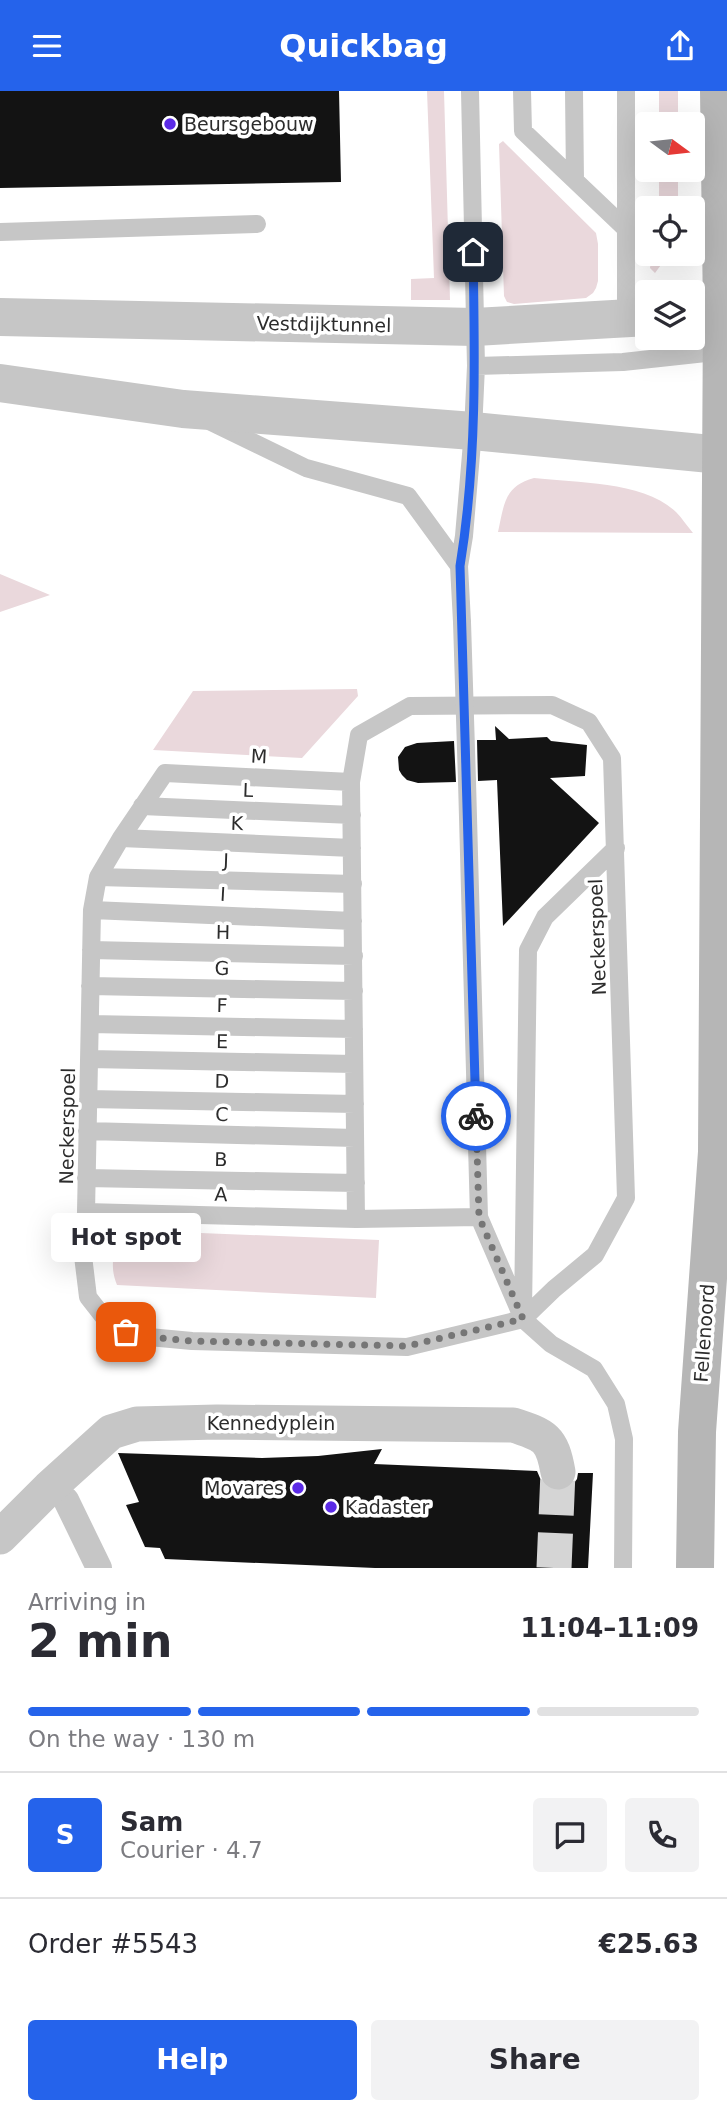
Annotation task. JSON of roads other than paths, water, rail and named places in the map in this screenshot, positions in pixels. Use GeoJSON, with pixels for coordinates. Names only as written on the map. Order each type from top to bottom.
{"type":"FeatureCollection","features":[{"type":"Feature","properties":{"kind":"main road","name":"Fellenoord"},"geometry":{"type":"LineString","coordinates":[[695,1568],[697,1432],[717,1152],[724,455],[724,351],[714,313],[719,91]]}},
{"type":"Feature","properties":{"kind":"street","name":"Vestdijktunnel"},"geometry":{"type":"LineString","coordinates":[[0,317],[475,327],[635,317]]}},
{"type":"Feature","properties":{"kind":"street"},"geometry":{"type":"LineString","coordinates":[[0,383],[183,409],[473,431],[724,455]]}},
{"type":"Feature","properties":{"kind":"street","name":"Kennedyplein"},"geometry":{"type":"LineString","coordinates":[[0,1537],[111,1432],[137,1425],[217,1422],[513,1425],[540,1433],[554,1451],[558,1472]]}},
{"type":"Feature","properties":{"kind":"street"},"geometry":{"type":"LineString","coordinates":[[66,1500],[99,1568]]}},
{"type":"Feature","properties":{"kind":"lane"},"geometry":{"type":"LineString","coordinates":[[470,91],[476,366],[473,431],[460,566],[479,1217],[523,1319],[551,1344],[594,1369],[616,1404],[624,1439],[623,1568]]}},
{"type":"Feature","properties":{"kind":"lane"},"geometry":{"type":"LineString","coordinates":[[522,91],[523,131],[626,229]]}},
{"type":"Feature","properties":{"kind":"lane"},"geometry":{"type":"LineString","coordinates":[[574,91],[575,180]]}},
{"type":"Feature","properties":{"kind":"lane"},"geometry":{"type":"LineString","coordinates":[[626,91],[626,229],[635,301]]}},
{"type":"Feature","properties":{"kind":"lane"},"geometry":{"type":"LineString","coordinates":[[0,232],[257,224]]}},
{"type":"Feature","properties":{"kind":"lane"},"geometry":{"type":"LineString","coordinates":[[476,366],[623,362],[724,351]]}},
{"type":"Feature","properties":{"kind":"lane"},"geometry":{"type":"LineString","coordinates":[[183,409],[306,468],[408,496],[460,566]]}},
{"type":"Feature","properties":{"kind":"lane","name":"Neckerspoel"},"geometry":{"type":"LineString","coordinates":[[165,773],[98,877],[92,910],[83,1256],[88,1297],[106,1320],[126,1332],[149,1337],[192,1341],[407,1346],[523,1319],[595,1255],[626,1199],[612,758],[589,722],[552,705],[410,705],[359,736],[351,782],[356,1219]]}},
{"type":"Feature","properties":{"kind":"lane","name":"M"},"geometry":{"type":"LineString","coordinates":[[165,773],[351,782]]}},
{"type":"Feature","properties":{"kind":"lane","name":"L"},"geometry":{"type":"LineString","coordinates":[[142,806],[352,815]]}},
{"type":"Feature","properties":{"kind":"lane","name":"K"},"geometry":{"type":"LineString","coordinates":[[121,838],[352,848]]}},
{"type":"Feature","properties":{"kind":"lane","name":"Neckerspoel"},"geometry":{"type":"LineString","coordinates":[[523,1319],[528,950],[545,917],[616,848]]}},
{"type":"Feature","properties":{"kind":"lane","name":"J"},"geometry":{"type":"LineString","coordinates":[[98,877],[353,884]]}},
{"type":"Feature","properties":{"kind":"lane","name":"I"},"geometry":{"type":"LineString","coordinates":[[92,910],[352,921]]}},
{"type":"Feature","properties":{"kind":"lane","name":"H"},"geometry":{"type":"LineString","coordinates":[[91,950],[354,956]]}},
{"type":"Feature","properties":{"kind":"lane","name":"G"},"geometry":{"type":"LineString","coordinates":[[90,986],[354,991]]}},
{"type":"Feature","properties":{"kind":"lane","name":"F"},"geometry":{"type":"LineString","coordinates":[[90,1024],[354,1029]]}},
{"type":"Feature","properties":{"kind":"lane","name":"E"},"geometry":{"type":"LineString","coordinates":[[89,1059],[354,1064]]}},
{"type":"Feature","properties":{"kind":"lane","name":"D"},"geometry":{"type":"LineString","coordinates":[[88,1098],[355,1104]]}},
{"type":"Feature","properties":{"kind":"lane","name":"C"},"geometry":{"type":"LineString","coordinates":[[87,1131],[355,1138]]}},
{"type":"Feature","properties":{"kind":"lane","name":"B"},"geometry":{"type":"LineString","coordinates":[[86,1178],[356,1183]]}},
{"type":"Feature","properties":{"kind":"lane","name":"A"},"geometry":{"type":"LineString","coordinates":[[86,1212],[356,1219]]}},
{"type":"Feature","properties":{"kind":"lane"},"geometry":{"type":"LineString","coordinates":[[356,1219],[479,1217]]}},
{"type":"Feature","properties":{"kind":"tunnel"},"geometry":{"type":"LineString","coordinates":[[554,1568],[558,1472]]}},
{"type":"Feature","properties":{"kind":"place","name":"Beursgebouw"},"geometry":{"type":"Point","coordinates":[170,124]}},
{"type":"Feature","properties":{"kind":"place","name":"Hot spot"},"geometry":{"type":"Point","coordinates":[126,1332]}},
{"type":"Feature","properties":{"kind":"place","name":"Movares"},"geometry":{"type":"Point","coordinates":[298,1488]}},
{"type":"Feature","properties":{"kind":"place","name":"Kadaster"},"geometry":{"type":"Point","coordinates":[331,1507]}}]}
